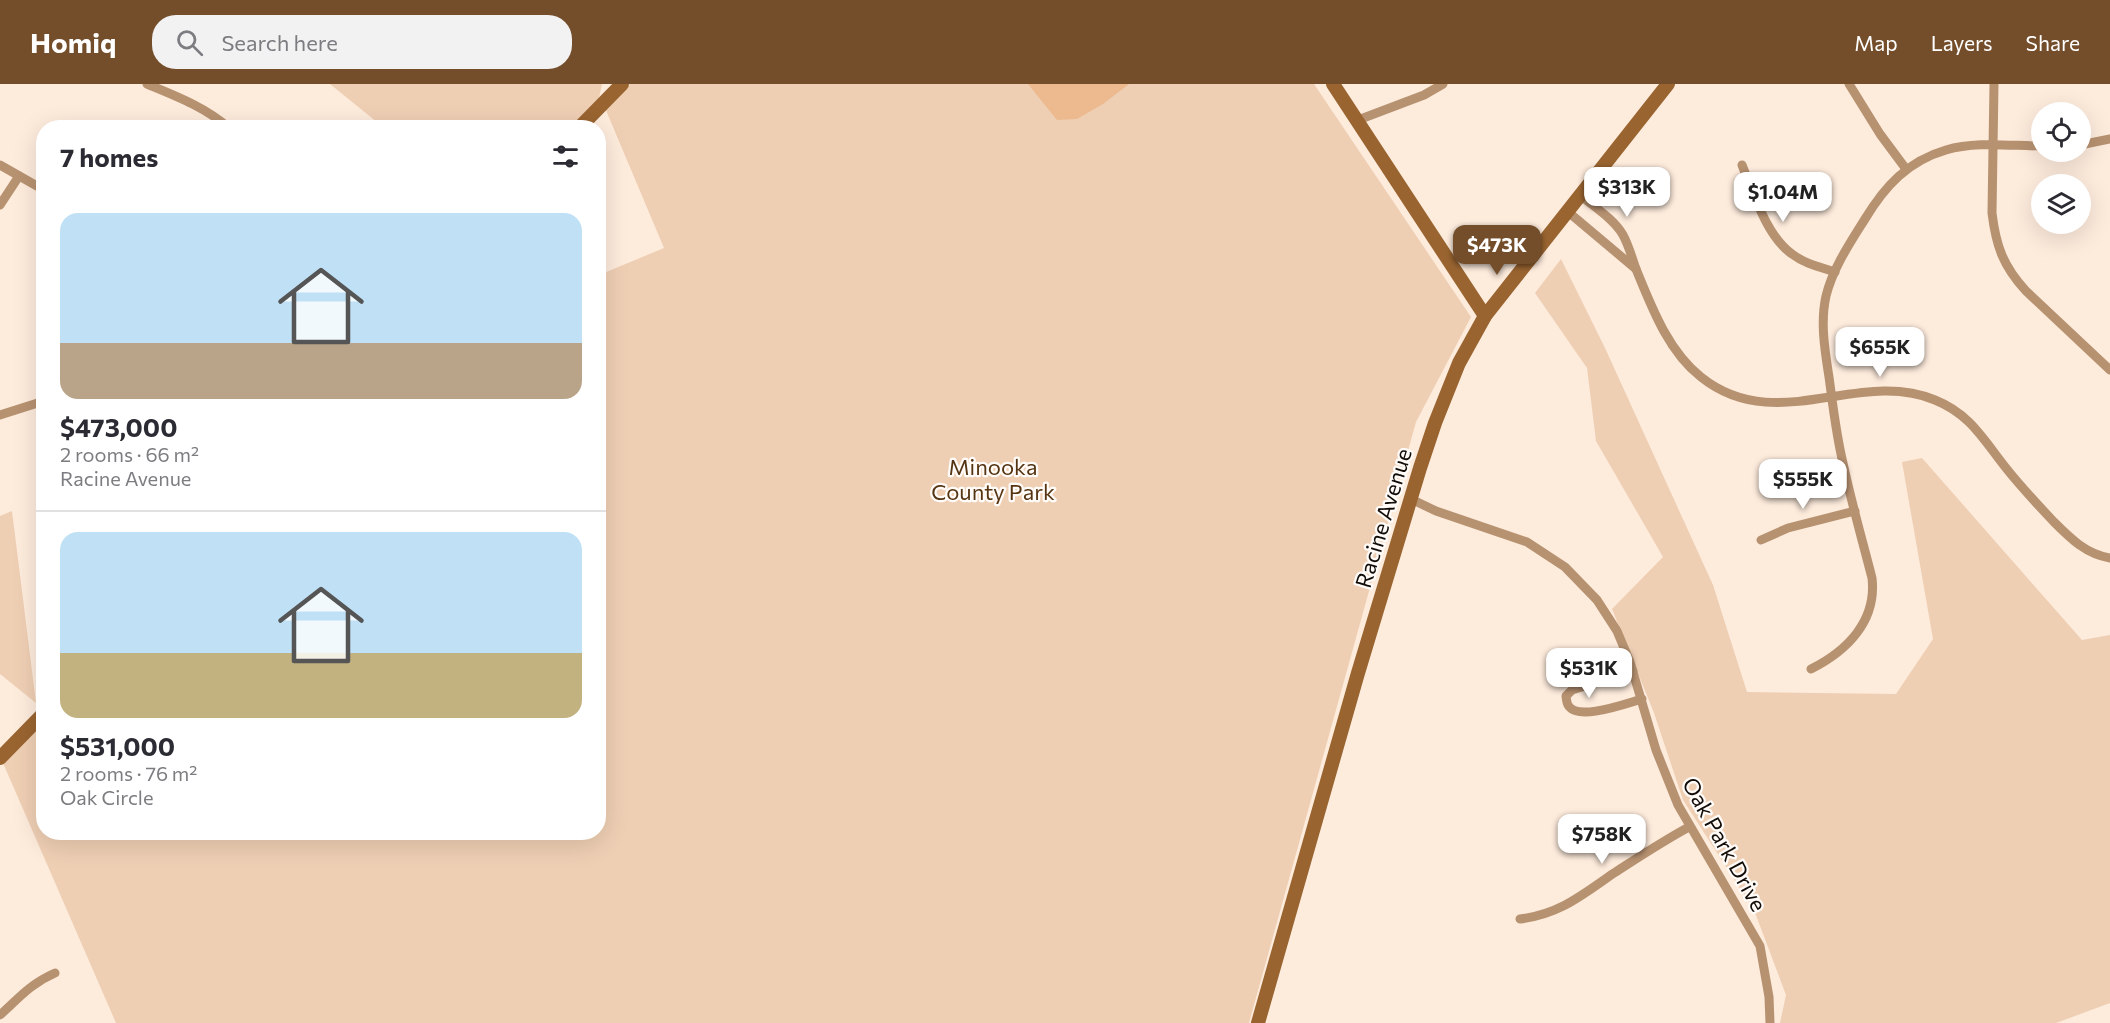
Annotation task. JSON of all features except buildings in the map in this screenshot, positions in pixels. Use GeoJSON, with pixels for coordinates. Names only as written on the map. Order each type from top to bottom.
{"type":"FeatureCollection","features":[{"type":"Feature","properties":{"kind":"main road"},"geometry":{"type":"LineString","coordinates":[[587,120],[622,84]]}},
{"type":"Feature","properties":{"kind":"main road"},"geometry":{"type":"LineString","coordinates":[[1333,84],[1485,316]]}},
{"type":"Feature","properties":{"kind":"main road","name":"Racine Avenue"},"geometry":{"type":"LineString","coordinates":[[1258,1023],[1368,639],[1435,423],[1459,363],[1485,316],[1668,84]]}},
{"type":"Feature","properties":{"kind":"main road"},"geometry":{"type":"LineString","coordinates":[[0,758],[36,720]]}},
{"type":"Feature","properties":{"kind":"street"},"geometry":{"type":"LineString","coordinates":[[147,84],[191,102],[220,120]]}},
{"type":"Feature","properties":{"kind":"street"},"geometry":{"type":"LineString","coordinates":[[1358,120],[1424,96],[1443,84]]}},
{"type":"Feature","properties":{"kind":"street"},"geometry":{"type":"LineString","coordinates":[[1849,84],[1880,134],[1906,169]]}},
{"type":"Feature","properties":{"kind":"street"},"geometry":{"type":"LineString","coordinates":[[1994,84],[1992,213],[1995,234],[2008,269],[2026,291],[2110,370]]}},
{"type":"Feature","properties":{"kind":"street"},"geometry":{"type":"LineString","coordinates":[[2091,143],[2110,139]]}},
{"type":"Feature","properties":{"kind":"street"},"geometry":{"type":"LineString","coordinates":[[1811,669],[1848,645],[1868,614],[1873,598],[1872,578],[1843,464],[1825,357],[1824,327],[1827,295],[1835,272],[1885,189],[1906,169],[1945,150],[1993,145],[2031,146]]}},
{"type":"Feature","properties":{"kind":"street"},"geometry":{"type":"LineString","coordinates":[[0,165],[36,186]]}},
{"type":"Feature","properties":{"kind":"street"},"geometry":{"type":"LineString","coordinates":[[1742,165],[1769,226],[1781,245],[1798,259],[1835,272]]}},
{"type":"Feature","properties":{"kind":"street"},"geometry":{"type":"LineString","coordinates":[[0,205],[19,176]]}},
{"type":"Feature","properties":{"kind":"street"},"geometry":{"type":"LineString","coordinates":[[1580,195],[1620,230],[1665,334],[1684,362],[1710,384],[1737,396],[1764,404],[1888,391],[1924,397],[1946,405],[1978,429],[2018,482],[2064,532],[2087,551],[2110,558]]}},
{"type":"Feature","properties":{"kind":"street"},"geometry":{"type":"LineString","coordinates":[[1567,211],[1636,269]]}},
{"type":"Feature","properties":{"kind":"street"},"geometry":{"type":"LineString","coordinates":[[0,415],[36,404]]}},
{"type":"Feature","properties":{"kind":"street","name":"Oak Park Drive"},"geometry":{"type":"LineString","coordinates":[[1411,499],[1436,511],[1527,542],[1565,567],[1598,600],[1617,632],[1633,671],[1667,781],[1689,827],[1756,939],[1764,962],[1770,1023]]}},
{"type":"Feature","properties":{"kind":"street"},"geometry":{"type":"LineString","coordinates":[[1761,540],[1788,528],[1855,511]]}},
{"type":"Feature","properties":{"kind":"street"},"geometry":{"type":"LineString","coordinates":[[1633,671],[1572,690],[1566,696],[1568,705],[1574,711],[1586,713],[1642,699]]}},
{"type":"Feature","properties":{"kind":"street"},"geometry":{"type":"LineString","coordinates":[[1520,920],[1562,908],[1638,857],[1689,827]]}},
{"type":"Feature","properties":{"kind":"street"},"geometry":{"type":"LineString","coordinates":[[0,1015],[24,991],[39,980],[55,973]]}},
{"type":"Feature","properties":{"kind":"green space"},"geometry":{"type":"Polygon","coordinates":[[[330,84],[602,84],[599,98],[578,120],[374,120],[330,84]]]}},
{"type":"Feature","properties":{"kind":"green space","name":"Minooka County Park"},"geometry":{"type":"Polygon","coordinates":[[[630,84],[1314,84],[1471,317],[1416,422],[1249,1023],[116,1023],[36,840],[606,840],[606,272],[664,248],[605,108],[630,84]]]}},
{"type":"Feature","properties":{"kind":"green space"},"geometry":{"type":"Polygon","coordinates":[[[1561,259],[1605,348],[1713,585],[1747,692],[1896,694],[1933,639],[1902,462],[1922,458],[2082,640],[2110,635],[2110,1003],[2056,1023],[1780,1023],[1786,995],[1754,910],[1683,800],[1654,713],[1612,609],[1663,557],[1596,441],[1587,368],[1535,293],[1561,259]]]}},
{"type":"Feature","properties":{"kind":"green space"},"geometry":{"type":"Polygon","coordinates":[[[12,511],[36,703],[0,674],[0,516],[12,511]]]}},
{"type":"Feature","properties":{"kind":"green space","name":"Minooka County Park"},"geometry":{"type":"Polygon","coordinates":[[[36,728],[36,839],[3,763],[36,728]]]}},
{"type":"Feature","properties":{"kind":"shaded area"},"geometry":{"type":"Polygon","coordinates":[[[1028,84],[1129,84],[1103,104],[1077,119],[1057,120],[1028,84]]]}}]}
